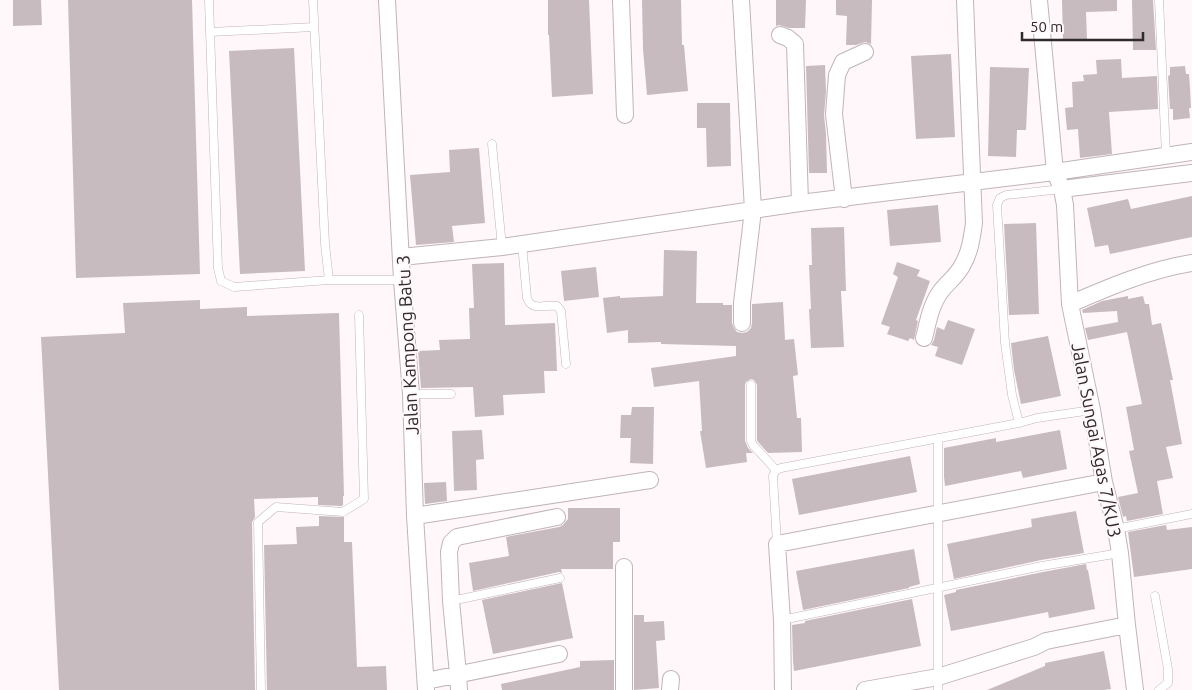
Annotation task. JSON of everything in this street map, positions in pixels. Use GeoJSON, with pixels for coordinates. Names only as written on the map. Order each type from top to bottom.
{"type":"FeatureCollection","features":[{"type":"Feature","properties":{"kind":"street","name":"Jalan Kampong Batu 3"},"geometry":{"type":"LineString","coordinates":[[387,0],[402,280],[411,394],[415,516],[426,685]]}},
{"type":"Feature","properties":{"kind":"street"},"geometry":{"type":"LineString","coordinates":[[621,0],[625,115]]}},
{"type":"Feature","properties":{"kind":"street"},"geometry":{"type":"LineString","coordinates":[[741,0],[753,210],[742,303],[742,323]]}},
{"type":"Feature","properties":{"kind":"street"},"geometry":{"type":"LineString","coordinates":[[924,338],[930,313],[940,292],[964,264],[970,248],[974,223],[966,53],[966,0]]}},
{"type":"Feature","properties":{"kind":"street","name":"Jalan Sungai Agas 7/KU3"},"geometry":{"type":"LineString","coordinates":[[1039,0],[1055,172],[1062,189],[1065,205],[1070,304],[1092,410],[1104,482],[1116,529],[1135,690]]}},
{"type":"Feature","properties":{"kind":"street"},"geometry":{"type":"LineString","coordinates":[[780,35],[788,38],[795,44],[800,203]]}},
{"type":"Feature","properties":{"kind":"street"},"geometry":{"type":"LineString","coordinates":[[844,199],[834,114],[837,75],[843,62],[865,52]]}},
{"type":"Feature","properties":{"kind":"street"},"geometry":{"type":"LineString","coordinates":[[401,256],[502,247],[800,203],[1055,172],[1192,152]]}},
{"type":"Feature","properties":{"kind":"street"},"geometry":{"type":"LineString","coordinates":[[1062,189],[1192,173]]}},
{"type":"Feature","properties":{"kind":"street"},"geometry":{"type":"LineString","coordinates":[[1070,304],[1116,284],[1172,266],[1192,262]]}},
{"type":"Feature","properties":{"kind":"street"},"geometry":{"type":"LineString","coordinates":[[415,516],[650,480]]}},
{"type":"Feature","properties":{"kind":"street"},"geometry":{"type":"LineString","coordinates":[[784,690],[777,544],[1104,482]]}},
{"type":"Feature","properties":{"kind":"street"},"geometry":{"type":"LineString","coordinates":[[459,682],[451,601],[449,552],[451,543],[457,536],[557,517]]}},
{"type":"Feature","properties":{"kind":"street"},"geometry":{"type":"LineString","coordinates":[[624,567],[624,690]]}},
{"type":"Feature","properties":{"kind":"street"},"geometry":{"type":"LineString","coordinates":[[865,690],[938,683],[1046,641],[1127,625]]}},
{"type":"Feature","properties":{"kind":"street"},"geometry":{"type":"LineString","coordinates":[[426,685],[459,682],[559,654]]}},
{"type":"Feature","properties":{"kind":"lane"},"geometry":{"type":"LineString","coordinates":[[209,0],[218,268],[221,281],[234,287],[329,280],[402,280]]}},
{"type":"Feature","properties":{"kind":"lane"},"geometry":{"type":"LineString","coordinates":[[313,0],[325,244],[329,280]]}},
{"type":"Feature","properties":{"kind":"lane"},"geometry":{"type":"LineString","coordinates":[[1159,0],[1166,155]]}},
{"type":"Feature","properties":{"kind":"lane"},"geometry":{"type":"LineString","coordinates":[[210,32],[314,28]]}},
{"type":"Feature","properties":{"kind":"lane"},"geometry":{"type":"LineString","coordinates":[[492,144],[502,247]]}},
{"type":"Feature","properties":{"kind":"lane"},"geometry":{"type":"LineString","coordinates":[[1019,423],[1012,395],[1005,343],[998,205],[1000,198],[1006,195],[1062,189]]}},
{"type":"Feature","properties":{"kind":"lane"},"geometry":{"type":"LineString","coordinates":[[522,244],[529,304],[533,306],[557,306],[561,311],[566,364]]}},
{"type":"Feature","properties":{"kind":"lane"},"geometry":{"type":"LineString","coordinates":[[261,690],[258,522],[276,507],[343,512],[364,499],[359,316]]}},
{"type":"Feature","properties":{"kind":"lane"},"geometry":{"type":"LineString","coordinates":[[751,386],[751,440],[753,445],[776,470]]}},
{"type":"Feature","properties":{"kind":"lane"},"geometry":{"type":"LineString","coordinates":[[411,394],[451,394]]}},
{"type":"Feature","properties":{"kind":"lane"},"geometry":{"type":"LineString","coordinates":[[777,544],[773,476],[776,470],[780,468],[1038,418],[1092,410]]}},
{"type":"Feature","properties":{"kind":"lane"},"geometry":{"type":"LineString","coordinates":[[938,438],[938,683]]}},
{"type":"Feature","properties":{"kind":"lane"},"geometry":{"type":"LineString","coordinates":[[1116,529],[1192,514]]}},
{"type":"Feature","properties":{"kind":"lane"},"geometry":{"type":"LineString","coordinates":[[782,620],[1042,566],[1120,553]]}},
{"type":"Feature","properties":{"kind":"lane"},"geometry":{"type":"LineString","coordinates":[[451,601],[560,578]]}},
{"type":"Feature","properties":{"kind":"lane"},"geometry":{"type":"LineString","coordinates":[[1155,596],[1168,669],[1168,683],[1159,690]]}},
{"type":"Feature","properties":{"kind":"building"},"geometry":{"type":"Polygon","coordinates":[[[13,0],[41,0],[42,25],[13,26],[13,0]]]}},
{"type":"Feature","properties":{"kind":"building"},"geometry":{"type":"Polygon","coordinates":[[[68,0],[192,0],[200,274],[76,278],[68,0]]]}},
{"type":"Feature","properties":{"kind":"building"},"geometry":{"type":"Polygon","coordinates":[[[548,0],[589,0],[593,94],[552,97],[548,0]]]}},
{"type":"Feature","properties":{"kind":"building"},"geometry":{"type":"Polygon","coordinates":[[[642,0],[681,0],[682,45],[684,45],[688,91],[647,95],[643,49],[642,0]]]}},
{"type":"Feature","properties":{"kind":"building"},"geometry":{"type":"Polygon","coordinates":[[[776,0],[806,0],[805,28],[776,26],[776,0]]]}},
{"type":"Feature","properties":{"kind":"building"},"geometry":{"type":"Polygon","coordinates":[[[836,0],[872,0],[871,44],[865,42],[856,45],[846,45],[847,16],[836,15],[836,0]]]}},
{"type":"Feature","properties":{"kind":"building"},"geometry":{"type":"Polygon","coordinates":[[[1062,0],[1117,0],[1117,11],[1086,12],[1087,40],[1063,41],[1062,0]]]}},
{"type":"Feature","properties":{"kind":"building"},"geometry":{"type":"Polygon","coordinates":[[[1132,0],[1153,0],[1156,50],[1133,50],[1132,0]]]}},
{"type":"Feature","properties":{"kind":"building"},"geometry":{"type":"Polygon","coordinates":[[[294,48],[305,271],[240,274],[229,51],[294,48]]]}},
{"type":"Feature","properties":{"kind":"building"},"geometry":{"type":"Polygon","coordinates":[[[951,54],[955,137],[916,139],[911,56],[951,54]]]}},
{"type":"Feature","properties":{"kind":"building"},"geometry":{"type":"Polygon","coordinates":[[[1121,59],[1122,78],[1157,76],[1158,109],[1109,112],[1112,154],[1080,158],[1078,129],[1067,130],[1065,108],[1073,107],[1072,82],[1084,81],[1083,75],[1097,74],[1096,60],[1121,59]]]}},
{"type":"Feature","properties":{"kind":"building"},"geometry":{"type":"Polygon","coordinates":[[[825,65],[826,92],[824,115],[827,173],[809,173],[806,66],[825,65]]]}},
{"type":"Feature","properties":{"kind":"building"},"geometry":{"type":"Polygon","coordinates":[[[1185,66],[1186,74],[1189,74],[1190,118],[1173,120],[1173,109],[1170,109],[1168,76],[1170,75],[1170,67],[1185,66]]]}},
{"type":"Feature","properties":{"kind":"building"},"geometry":{"type":"Polygon","coordinates":[[[990,67],[1029,68],[1026,130],[1017,130],[1016,157],[988,156],[990,67]]]}},
{"type":"Feature","properties":{"kind":"building"},"geometry":{"type":"Polygon","coordinates":[[[697,103],[730,103],[731,166],[707,167],[706,128],[697,128],[697,103]]]}},
{"type":"Feature","properties":{"kind":"building"},"geometry":{"type":"Polygon","coordinates":[[[479,148],[485,223],[452,226],[454,242],[416,245],[410,175],[450,172],[449,150],[479,148]]]}},
{"type":"Feature","properties":{"kind":"building"},"geometry":{"type":"Polygon","coordinates":[[[1192,196],[1192,237],[1110,254],[1108,245],[1095,247],[1087,208],[1128,199],[1131,209],[1192,196]]]}},
{"type":"Feature","properties":{"kind":"building"},"geometry":{"type":"Polygon","coordinates":[[[938,205],[941,242],[890,246],[887,210],[938,205]]]}},
{"type":"Feature","properties":{"kind":"building"},"geometry":{"type":"Polygon","coordinates":[[[1036,223],[1039,314],[1009,315],[1004,224],[1036,223]]]}},
{"type":"Feature","properties":{"kind":"building"},"geometry":{"type":"Polygon","coordinates":[[[844,227],[846,291],[841,291],[844,347],[811,348],[809,265],[812,265],[811,228],[844,227]]]}},
{"type":"Feature","properties":{"kind":"building"},"geometry":{"type":"Polygon","coordinates":[[[664,250],[697,251],[696,303],[732,305],[732,323],[737,332],[747,332],[751,328],[752,304],[783,302],[785,340],[794,339],[798,375],[793,376],[797,418],[801,418],[802,452],[768,453],[758,442],[757,385],[751,379],[745,385],[745,441],[753,453],[746,453],[747,462],[706,468],[700,431],[702,431],[699,381],[654,387],[651,368],[736,356],[736,346],[661,344],[661,342],[628,343],[628,330],[607,333],[603,298],[663,296],[664,250]]]}},
{"type":"Feature","properties":{"kind":"building"},"geometry":{"type":"Polygon","coordinates":[[[897,262],[920,270],[917,276],[930,281],[916,320],[918,321],[914,340],[910,338],[908,341],[887,334],[890,327],[881,324],[898,277],[893,274],[897,262]]]}},
{"type":"Feature","properties":{"kind":"building"},"geometry":{"type":"Polygon","coordinates":[[[504,263],[505,325],[555,323],[557,371],[544,371],[545,393],[503,395],[504,415],[475,417],[473,387],[421,388],[418,351],[440,350],[439,340],[470,339],[469,308],[474,308],[472,264],[504,263]]]}},
{"type":"Feature","properties":{"kind":"building"},"geometry":{"type":"Polygon","coordinates":[[[596,267],[599,297],[564,301],[561,271],[596,267]]]}},
{"type":"Feature","properties":{"kind":"building"},"geometry":{"type":"Polygon","coordinates":[[[1128,296],[1128,299],[1143,296],[1145,304],[1149,304],[1152,325],[1161,323],[1173,380],[1170,380],[1182,444],[1166,447],[1173,478],[1157,481],[1163,514],[1127,521],[1126,516],[1123,517],[1118,497],[1138,493],[1129,451],[1134,450],[1126,407],[1142,404],[1127,332],[1088,340],[1085,328],[1118,322],[1117,311],[1083,313],[1082,310],[1102,301],[1128,296]]]}},
{"type":"Feature","properties":{"kind":"building"},"geometry":{"type":"Polygon","coordinates":[[[200,300],[200,309],[247,307],[247,316],[339,313],[343,505],[318,505],[318,497],[254,499],[255,517],[252,522],[255,690],[59,690],[41,337],[125,333],[123,303],[200,300]]]}},
{"type":"Feature","properties":{"kind":"building"},"geometry":{"type":"Polygon","coordinates":[[[948,320],[975,329],[962,365],[935,356],[938,347],[931,345],[937,327],[944,330],[948,320]]]}},
{"type":"Feature","properties":{"kind":"building"},"geometry":{"type":"Polygon","coordinates":[[[1048,336],[1061,396],[1021,404],[1011,343],[1048,336]]]}},
{"type":"Feature","properties":{"kind":"building"},"geometry":{"type":"Polygon","coordinates":[[[632,407],[654,407],[653,464],[630,463],[631,438],[620,438],[621,415],[631,415],[632,407]]]}},
{"type":"Feature","properties":{"kind":"building"},"geometry":{"type":"Polygon","coordinates":[[[482,430],[484,459],[476,460],[477,490],[454,491],[452,431],[482,430]]]}},
{"type":"Feature","properties":{"kind":"building"},"geometry":{"type":"Polygon","coordinates":[[[1060,430],[1067,469],[1023,478],[1021,471],[945,486],[944,448],[996,438],[996,442],[1060,430]]]}},
{"type":"Feature","properties":{"kind":"building"},"geometry":{"type":"Polygon","coordinates":[[[910,456],[917,492],[799,515],[792,479],[910,456]]]}},
{"type":"Feature","properties":{"kind":"building"},"geometry":{"type":"Polygon","coordinates":[[[446,482],[447,501],[425,504],[424,483],[446,482]]]}},
{"type":"Feature","properties":{"kind":"building"},"geometry":{"type":"Polygon","coordinates":[[[568,508],[620,508],[620,542],[613,542],[613,569],[561,569],[562,573],[559,572],[473,591],[469,563],[509,556],[506,537],[559,527],[568,519],[568,508]]]}},
{"type":"Feature","properties":{"kind":"building"},"geometry":{"type":"Polygon","coordinates":[[[1076,511],[1084,553],[1041,560],[954,579],[947,544],[1032,527],[1031,519],[1076,511]]]}},
{"type":"Feature","properties":{"kind":"building"},"geometry":{"type":"Polygon","coordinates":[[[319,516],[344,517],[344,542],[352,542],[357,667],[386,666],[387,690],[267,690],[264,545],[297,544],[296,527],[319,526],[319,516]]]}},
{"type":"Feature","properties":{"kind":"building"},"geometry":{"type":"Polygon","coordinates":[[[1166,525],[1167,530],[1192,527],[1192,569],[1134,577],[1128,532],[1166,525]]]}},
{"type":"Feature","properties":{"kind":"building"},"geometry":{"type":"Polygon","coordinates":[[[914,549],[920,584],[909,588],[803,610],[796,571],[914,549]]]}},
{"type":"Feature","properties":{"kind":"building"},"geometry":{"type":"Polygon","coordinates":[[[1086,564],[1095,609],[1049,618],[1048,612],[951,631],[944,595],[956,592],[956,590],[1086,564]]]}},
{"type":"Feature","properties":{"kind":"building"},"geometry":{"type":"Polygon","coordinates":[[[562,583],[573,638],[493,654],[482,600],[562,583]]]}},
{"type":"Feature","properties":{"kind":"building"},"geometry":{"type":"Polygon","coordinates":[[[912,599],[921,646],[794,671],[792,625],[912,599]]]}},
{"type":"Feature","properties":{"kind":"building"},"geometry":{"type":"Polygon","coordinates":[[[634,615],[644,615],[644,622],[664,621],[665,640],[656,641],[659,688],[634,690],[634,615]]]}},
{"type":"Feature","properties":{"kind":"building"},"geometry":{"type":"Polygon","coordinates":[[[1104,651],[1111,689],[987,690],[1045,666],[1045,663],[1104,651]]]}},
{"type":"Feature","properties":{"kind":"building"},"geometry":{"type":"Polygon","coordinates":[[[614,660],[614,690],[502,690],[501,684],[580,667],[580,661],[614,660]]]}}]}
